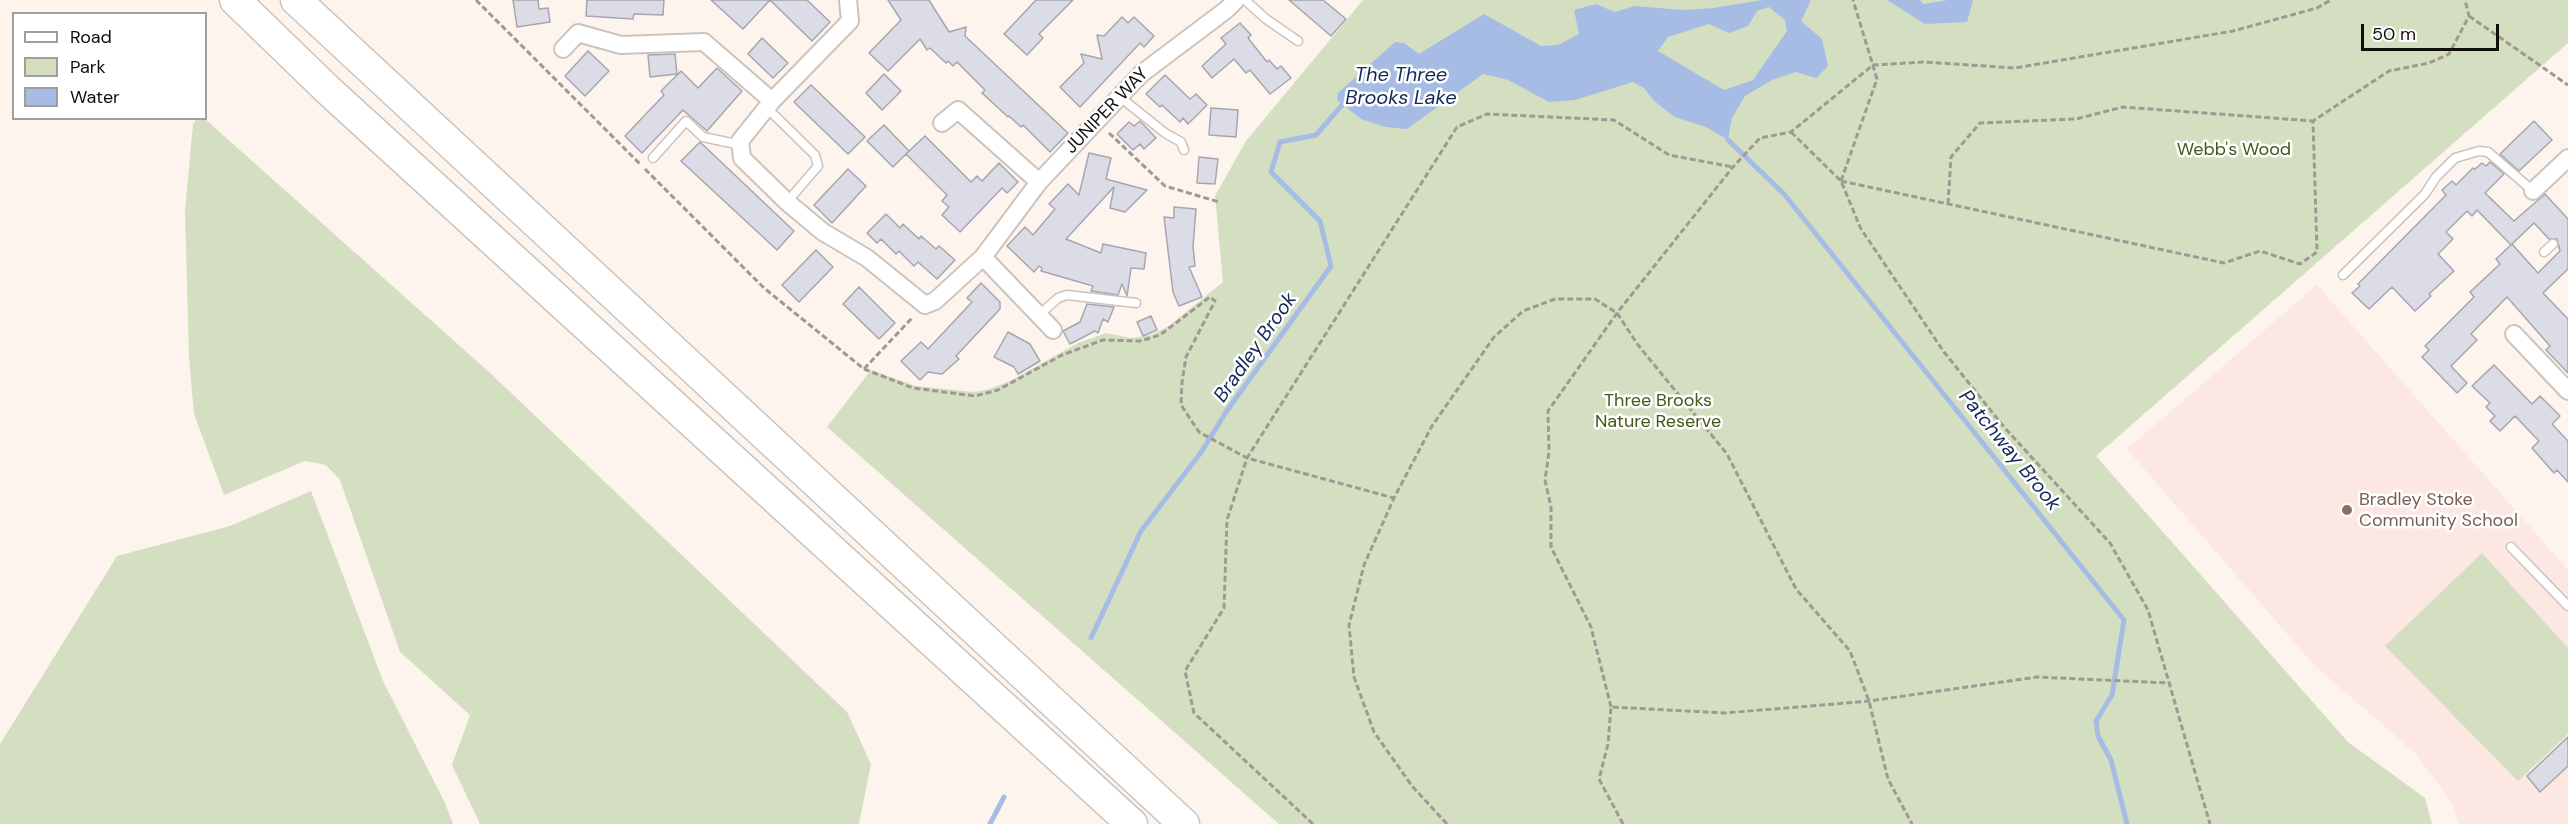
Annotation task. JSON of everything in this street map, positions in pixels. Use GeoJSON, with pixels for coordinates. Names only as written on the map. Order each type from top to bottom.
{"type":"FeatureCollection","features":[{"type":"Feature","properties":{"kind":"highway"},"geometry":{"type":"LineString","coordinates":[[234,0],[328,90],[1132,824]]}},
{"type":"Feature","properties":{"kind":"highway"},"geometry":{"type":"LineString","coordinates":[[296,0],[1184,824]]}},
{"type":"Feature","properties":{"kind":"street"},"geometry":{"type":"LineString","coordinates":[[848,0],[850,21],[770,105],[740,141],[742,158],[823,232],[867,258],[925,304]]}},
{"type":"Feature","properties":{"kind":"street","name":"JUNIPER WAY"},"geometry":{"type":"LineString","coordinates":[[925,304],[935,301],[983,257],[1039,182],[1141,74],[1236,0]]}},
{"type":"Feature","properties":{"kind":"street"},"geometry":{"type":"LineString","coordinates":[[563,49],[578,33],[621,45],[704,42],[770,105]]}},
{"type":"Feature","properties":{"kind":"street"},"geometry":{"type":"LineString","coordinates":[[942,123],[958,111],[1039,182]]}},
{"type":"Feature","properties":{"kind":"street"},"geometry":{"type":"LineString","coordinates":[[2533,191],[2562,164],[2568,182]]}},
{"type":"Feature","properties":{"kind":"street"},"geometry":{"type":"LineString","coordinates":[[983,257],[1053,330]]}},
{"type":"Feature","properties":{"kind":"street"},"geometry":{"type":"LineString","coordinates":[[2514,334],[2568,391]]}},
{"type":"Feature","properties":{"kind":"lane"},"geometry":{"type":"LineString","coordinates":[[1245,0],[1266,19],[1298,41]]}},
{"type":"Feature","properties":{"kind":"lane"},"geometry":{"type":"LineString","coordinates":[[1120,97],[1165,133],[1181,142],[1184,150]]}},
{"type":"Feature","properties":{"kind":"lane"},"geometry":{"type":"LineString","coordinates":[[770,105],[815,155],[818,166],[788,202]]}},
{"type":"Feature","properties":{"kind":"lane"},"geometry":{"type":"LineString","coordinates":[[653,158],[686,121],[703,136],[741,145]]}},
{"type":"Feature","properties":{"kind":"lane"},"geometry":{"type":"LineString","coordinates":[[2343,275],[2426,194],[2436,177],[2455,158],[2479,151],[2488,152],[2533,191]]}},
{"type":"Feature","properties":{"kind":"lane"},"geometry":{"type":"LineString","coordinates":[[2544,252],[2553,244]]}},
{"type":"Feature","properties":{"kind":"lane"},"geometry":{"type":"LineString","coordinates":[[1039,315],[1058,298],[1068,296],[1136,303]]}},
{"type":"Feature","properties":{"kind":"lane"},"geometry":{"type":"LineString","coordinates":[[2511,547],[2568,606]]}},
{"type":"Feature","properties":{"kind":"path"},"geometry":{"type":"LineString","coordinates":[[1841,181],[1877,79],[1853,0]]}},
{"type":"Feature","properties":{"kind":"path"},"geometry":{"type":"LineString","coordinates":[[1623,824],[1599,779],[1608,744],[1611,707],[1591,627],[1551,547],[1551,507],[1545,480],[1549,453],[1548,411],[1617,313],[1733,167],[1760,138],[1791,132],[1873,65],[1924,62],[2015,68],[2233,31],[2317,8],[2331,0]]}},
{"type":"Feature","properties":{"kind":"path"},"geometry":{"type":"LineString","coordinates":[[2465,0],[2469,16],[2568,85]]}},
{"type":"Feature","properties":{"kind":"path"},"geometry":{"type":"LineString","coordinates":[[1948,204],[1951,157],[1980,123],[2076,119],[2123,107],[2313,121],[2389,71],[2429,63],[2449,54],[2469,16]]}},
{"type":"Feature","properties":{"kind":"path"},"geometry":{"type":"LineString","coordinates":[[1313,824],[1194,713],[1185,671],[1224,608],[1227,520],[1247,458],[1457,127],[1487,114],[1614,120],[1669,155],[1733,167]]}},
{"type":"Feature","properties":{"kind":"path"},"geometry":{"type":"LineString","coordinates":[[1841,181],[2224,263],[2260,250],[2300,264],[2317,252],[2313,121]]}},
{"type":"Feature","properties":{"kind":"path"},"geometry":{"type":"LineString","coordinates":[[1097,122],[1165,186],[1219,202]]}},
{"type":"Feature","properties":{"kind":"path"},"geometry":{"type":"LineString","coordinates":[[1791,132],[1841,181],[1861,229],[1944,352],[2004,428],[2110,543],[2148,610],[2210,824]]}},
{"type":"Feature","properties":{"kind":"path"},"geometry":{"type":"LineString","coordinates":[[1447,824],[1412,786],[1374,732],[1354,676],[1349,625],[1364,565],[1394,498],[1432,426],[1494,337],[1523,311],[1555,299],[1595,299],[1617,313],[1638,345],[1727,454],[1796,589],[1850,651],[1869,701],[1888,779],[1912,824]]}},
{"type":"Feature","properties":{"kind":"path"},"geometry":{"type":"LineString","coordinates":[[864,369],[925,304]]}},
{"type":"Feature","properties":{"kind":"path"},"geometry":{"type":"LineString","coordinates":[[1199,432],[1247,458],[1394,498]]}},
{"type":"Feature","properties":{"kind":"path"},"geometry":{"type":"LineString","coordinates":[[1611,707],[1725,713],[1869,701],[2037,677],[2169,683]]}},
{"type":"Feature","properties":{"kind":"shaded area","name":"Bradley Stoke Community School"},"geometry":{"type":"Polygon","coordinates":[[[2317,285],[2568,570],[2568,824],[2459,824],[2452,803],[2416,754],[2314,665],[2127,449],[2317,285]]]}},
{"type":"Feature","properties":{"kind":"green space","name":"Three Brooks Nature Reserve"},"geometry":{"type":"Polygon","coordinates":[[[1363,0],[2568,0],[2568,43],[2096,456],[2348,742],[2425,798],[2432,824],[1279,824],[827,427],[871,370],[916,386],[974,392],[1010,381],[1078,343],[1106,333],[1131,338],[1151,335],[1169,326],[1223,282],[1215,196],[1246,141],[1363,0]]]}},
{"type":"Feature","properties":{"kind":"green space"},"geometry":{"type":"Polygon","coordinates":[[[195,120],[206,120],[488,371],[847,712],[871,764],[859,824],[480,824],[452,765],[470,715],[400,652],[340,480],[326,465],[305,461],[224,495],[194,414],[189,357],[185,211],[193,124],[195,120]]]}},
{"type":"Feature","properties":{"kind":"green space"},"geometry":{"type":"Polygon","coordinates":[[[311,491],[383,681],[445,803],[453,824],[0,824],[0,744],[117,556],[230,526],[311,491]]]}},
{"type":"Feature","properties":{"kind":"green space"},"geometry":{"type":"Polygon","coordinates":[[[2482,553],[2568,648],[2568,734],[2518,781],[2385,646],[2482,553]]]}},
{"type":"Feature","properties":{"kind":"water","name":"The Three Brooks Lake"},"geometry":{"type":"Polygon","coordinates":[[[1763,0],[1811,0],[1801,21],[1822,39],[1828,66],[1816,78],[1796,72],[1772,80],[1745,96],[1732,118],[1728,140],[1706,127],[1675,117],[1654,101],[1644,88],[1633,82],[1575,100],[1549,102],[1508,80],[1483,74],[1407,129],[1385,127],[1361,119],[1337,100],[1338,93],[1395,42],[1404,43],[1419,54],[1484,14],[1541,46],[1558,45],[1579,34],[1574,10],[1596,4],[1615,12],[1634,6],[1684,10],[1763,0]],[[1769,7],[1757,11],[1748,26],[1729,33],[1709,24],[1668,37],[1658,51],[1724,90],[1753,80],[1787,31],[1785,20],[1769,7]]]}},
{"type":"Feature","properties":{"kind":"water"},"geometry":{"type":"Polygon","coordinates":[[[1887,0],[1920,0],[1923,4],[1948,0],[1973,0],[1967,22],[1925,24],[1887,0]]]}},
{"type":"Feature","properties":{"kind":"building"},"geometry":{"type":"Polygon","coordinates":[[[513,0],[538,0],[539,9],[548,8],[550,22],[517,27],[513,0]]]}},
{"type":"Feature","properties":{"kind":"building"},"geometry":{"type":"Polygon","coordinates":[[[587,0],[664,0],[663,15],[634,14],[633,19],[586,16],[587,0]]]}},
{"type":"Feature","properties":{"kind":"building"},"geometry":{"type":"Polygon","coordinates":[[[711,0],[770,0],[743,29],[711,0]]]}},
{"type":"Feature","properties":{"kind":"building"},"geometry":{"type":"Polygon","coordinates":[[[770,0],[807,0],[830,22],[812,41],[770,0]]]}},
{"type":"Feature","properties":{"kind":"building"},"geometry":{"type":"Polygon","coordinates":[[[888,0],[929,0],[949,32],[966,27],[965,36],[1068,133],[1050,152],[1023,125],[1021,127],[1008,117],[982,93],[985,90],[957,62],[953,66],[948,61],[946,63],[930,48],[927,50],[920,39],[888,71],[869,53],[901,20],[888,0]]]}},
{"type":"Feature","properties":{"kind":"building"},"geometry":{"type":"Polygon","coordinates":[[[1036,0],[1073,0],[1039,34],[1043,38],[1027,55],[1004,34],[1036,0]]]}},
{"type":"Feature","properties":{"kind":"building"},"geometry":{"type":"Polygon","coordinates":[[[1289,0],[1323,0],[1346,19],[1331,36],[1289,0]]]}},
{"type":"Feature","properties":{"kind":"building"},"geometry":{"type":"Polygon","coordinates":[[[1122,17],[1128,23],[1134,17],[1154,36],[1144,47],[1140,43],[1080,107],[1060,87],[1084,63],[1081,54],[1102,59],[1097,35],[1104,36],[1122,17]]]}},
{"type":"Feature","properties":{"kind":"building"},"geometry":{"type":"Polygon","coordinates":[[[1240,23],[1251,35],[1248,38],[1267,62],[1269,60],[1277,69],[1281,66],[1291,78],[1270,94],[1250,70],[1246,73],[1234,59],[1212,78],[1202,66],[1226,44],[1221,38],[1240,23]]]}},
{"type":"Feature","properties":{"kind":"building"},"geometry":{"type":"Polygon","coordinates":[[[762,38],[788,63],[773,78],[748,54],[762,38]]]}},
{"type":"Feature","properties":{"kind":"building"},"geometry":{"type":"Polygon","coordinates":[[[588,51],[609,71],[585,96],[565,76],[588,51]]]}},
{"type":"Feature","properties":{"kind":"building"},"geometry":{"type":"Polygon","coordinates":[[[675,54],[677,74],[650,77],[648,55],[675,54]]]}},
{"type":"Feature","properties":{"kind":"building"},"geometry":{"type":"Polygon","coordinates":[[[717,68],[742,91],[707,131],[683,110],[642,153],[625,136],[664,95],[661,91],[681,71],[698,88],[717,68]]]}},
{"type":"Feature","properties":{"kind":"building"},"geometry":{"type":"Polygon","coordinates":[[[884,74],[901,91],[882,110],[866,93],[884,74]]]}},
{"type":"Feature","properties":{"kind":"building"},"geometry":{"type":"Polygon","coordinates":[[[1165,75],[1190,99],[1196,94],[1207,105],[1188,124],[1183,118],[1180,122],[1146,94],[1165,75]]]}},
{"type":"Feature","properties":{"kind":"building"},"geometry":{"type":"Polygon","coordinates":[[[811,85],[865,137],[848,154],[794,102],[811,85]]]}},
{"type":"Feature","properties":{"kind":"building"},"geometry":{"type":"Polygon","coordinates":[[[1211,108],[1238,110],[1236,137],[1209,135],[1211,108]]]}},
{"type":"Feature","properties":{"kind":"building"},"geometry":{"type":"Polygon","coordinates":[[[1140,121],[1156,138],[1144,149],[1140,144],[1133,150],[1117,134],[1129,122],[1134,126],[1140,121]]]}},
{"type":"Feature","properties":{"kind":"building"},"geometry":{"type":"Polygon","coordinates":[[[2534,121],[2552,140],[2519,171],[2500,154],[2534,121]]]}},
{"type":"Feature","properties":{"kind":"building"},"geometry":{"type":"Polygon","coordinates":[[[884,125],[909,151],[893,167],[867,141],[884,125]]]}},
{"type":"Feature","properties":{"kind":"building"},"geometry":{"type":"Polygon","coordinates":[[[925,136],[971,182],[977,176],[982,181],[999,163],[1018,182],[1007,193],[1002,188],[960,232],[942,215],[949,207],[942,201],[947,195],[906,154],[925,136]]]}},
{"type":"Feature","properties":{"kind":"building"},"geometry":{"type":"Polygon","coordinates":[[[700,142],[794,231],[777,250],[681,161],[700,142]]]}},
{"type":"Feature","properties":{"kind":"building"},"geometry":{"type":"Polygon","coordinates":[[[1089,153],[1111,158],[1106,179],[1147,190],[1125,212],[1110,208],[1114,187],[1066,239],[1101,253],[1103,244],[1146,253],[1144,269],[1131,268],[1127,296],[1122,284],[1118,295],[1091,291],[1093,286],[1041,271],[1042,268],[1039,266],[1034,272],[1007,246],[1025,227],[1033,235],[1055,209],[1049,204],[1068,184],[1079,195],[1089,153]]]}},
{"type":"Feature","properties":{"kind":"building"},"geometry":{"type":"Polygon","coordinates":[[[1199,157],[1218,159],[1215,184],[1197,183],[1199,157]]]}},
{"type":"Feature","properties":{"kind":"building"},"geometry":{"type":"Polygon","coordinates":[[[2490,162],[2504,174],[2485,193],[2514,221],[2545,194],[2568,219],[2568,269],[2543,293],[2568,319],[2568,373],[2546,350],[2550,346],[2507,297],[2471,334],[2477,340],[2451,366],[2467,383],[2457,393],[2422,357],[2429,350],[2425,346],[2474,297],[2470,292],[2500,264],[2496,259],[2511,245],[2477,210],[2472,216],[2467,211],[2446,232],[2453,239],[2438,254],[2454,271],[2429,294],[2431,296],[2415,311],[2392,287],[2369,309],[2352,293],[2360,286],[2358,284],[2446,195],[2442,190],[2452,181],[2456,185],[2473,168],[2475,169],[2482,163],[2486,166],[2490,162]],[[2534,223],[2512,244],[2538,273],[2560,251],[2557,239],[2549,239],[2534,223]]]}},
{"type":"Feature","properties":{"kind":"building"},"geometry":{"type":"Polygon","coordinates":[[[848,169],[866,186],[832,223],[814,205],[848,169]]]}},
{"type":"Feature","properties":{"kind":"building"},"geometry":{"type":"Polygon","coordinates":[[[1174,207],[1196,209],[1193,246],[1195,266],[1189,267],[1202,297],[1179,306],[1173,292],[1164,217],[1174,218],[1174,207]]]}},
{"type":"Feature","properties":{"kind":"building"},"geometry":{"type":"Polygon","coordinates":[[[886,214],[900,228],[903,224],[919,239],[921,236],[936,249],[939,246],[955,260],[937,279],[918,262],[914,266],[899,251],[896,254],[881,239],[877,243],[867,233],[886,214]]]}},
{"type":"Feature","properties":{"kind":"building"},"geometry":{"type":"Polygon","coordinates":[[[816,250],[833,267],[799,302],[782,285],[816,250]]]}},
{"type":"Feature","properties":{"kind":"building"},"geometry":{"type":"Polygon","coordinates":[[[981,283],[1000,302],[1000,309],[956,356],[959,359],[942,374],[928,372],[920,380],[901,361],[921,342],[928,349],[972,302],[967,298],[981,283]]]}},
{"type":"Feature","properties":{"kind":"building"},"geometry":{"type":"Polygon","coordinates":[[[859,287],[895,323],[879,339],[843,304],[859,287]]]}},
{"type":"Feature","properties":{"kind":"building"},"geometry":{"type":"Polygon","coordinates":[[[1087,304],[1114,307],[1108,322],[1103,319],[1098,333],[1095,331],[1070,344],[1063,331],[1080,322],[1087,304]]]}},
{"type":"Feature","properties":{"kind":"building"},"geometry":{"type":"Polygon","coordinates":[[[1151,316],[1157,330],[1143,336],[1137,322],[1151,316]]]}},
{"type":"Feature","properties":{"kind":"building"},"geometry":{"type":"Polygon","coordinates":[[[1008,332],[1030,344],[1040,361],[1018,374],[1014,367],[994,357],[1008,332]]]}},
{"type":"Feature","properties":{"kind":"building"},"geometry":{"type":"Polygon","coordinates":[[[2494,365],[2532,404],[2540,396],[2560,416],[2552,424],[2568,441],[2568,482],[2557,470],[2554,473],[2532,448],[2539,441],[2515,416],[2500,431],[2490,421],[2495,416],[2486,407],[2490,403],[2472,386],[2494,365]]]}},
{"type":"Feature","properties":{"kind":"building"},"geometry":{"type":"Polygon","coordinates":[[[2568,737],[2568,766],[2540,792],[2527,776],[2568,737]]]}},
{"type":"Feature","properties":{"kind":"waterway","name":"Bradley Brook"},"geometry":{"type":"LineString","coordinates":[[1091,638],[1141,531],[1202,451],[1226,412],[1331,266],[1320,221],[1271,172],[1280,142],[1316,135],[1342,105]]}},
{"type":"Feature","properties":{"kind":"waterway","name":"Patchway Brook"},"geometry":{"type":"LineString","coordinates":[[1728,140],[1784,194],[2124,620],[2112,695],[2096,721],[2098,736],[2111,760],[2127,824]]}},
{"type":"Feature","properties":{"kind":"waterway"},"geometry":{"type":"LineString","coordinates":[[990,824],[1004,797]]}},
{"type":"Feature","properties":{"kind":"place","name":"Bradley Stoke Community School"},"geometry":{"type":"Point","coordinates":[2347,510]}},
{"type":"Feature","properties":{"kind":"park label","name":"Webb's Wood"},"geometry":{"type":"Point","coordinates":[2234,150]}}]}
